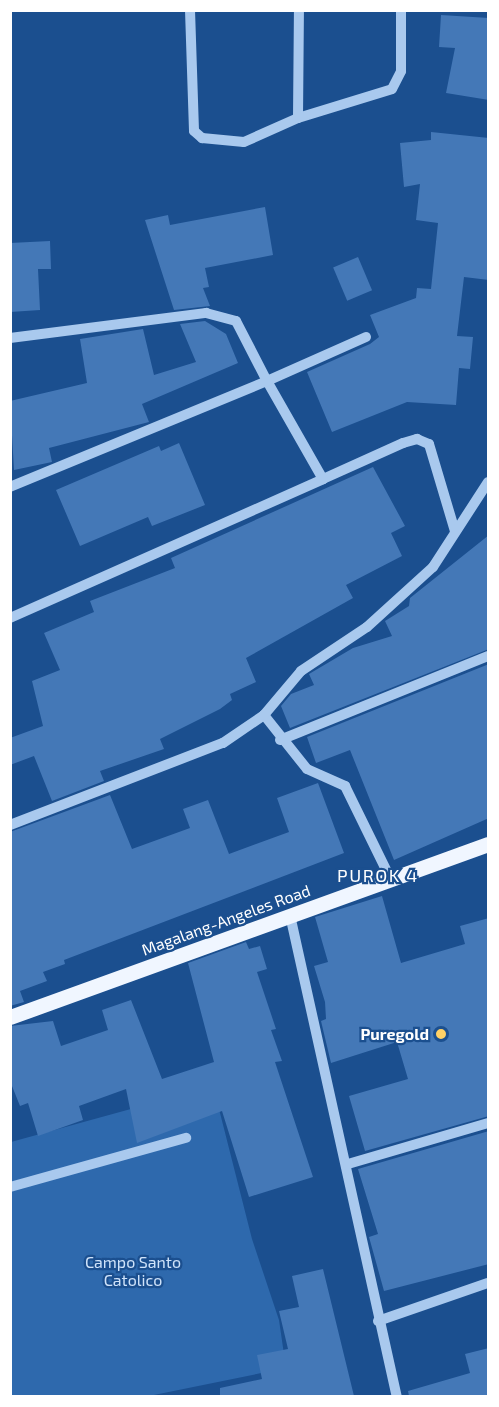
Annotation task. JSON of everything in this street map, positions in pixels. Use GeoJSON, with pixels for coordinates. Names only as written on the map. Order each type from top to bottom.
{"type":"FeatureCollection","features":[{"type":"Feature","properties":{"kind":"main road","name":"Magalang-Angeles Road"},"geometry":{"type":"LineString","coordinates":[[10,1017],[489,844]]}},
{"type":"Feature","properties":{"kind":"street"},"geometry":{"type":"LineString","coordinates":[[190,10],[194,130],[202,138],[244,141],[298,118],[392,89],[401,71],[401,10]]}},
{"type":"Feature","properties":{"kind":"street"},"geometry":{"type":"LineString","coordinates":[[298,118],[299,10]]}},
{"type":"Feature","properties":{"kind":"street"},"geometry":{"type":"LineString","coordinates":[[10,338],[206,313],[236,321],[323,479]]}},
{"type":"Feature","properties":{"kind":"street"},"geometry":{"type":"LineString","coordinates":[[10,487],[267,381],[366,337]]}},
{"type":"Feature","properties":{"kind":"street"},"geometry":{"type":"LineString","coordinates":[[10,618],[403,443],[424,440],[434,451],[455,531]]}},
{"type":"Feature","properties":{"kind":"street"},"geometry":{"type":"LineString","coordinates":[[10,825],[223,743],[264,715],[301,671],[406,593],[433,567],[489,482]]}},
{"type":"Feature","properties":{"kind":"street"},"geometry":{"type":"LineString","coordinates":[[280,740],[489,656]]}},
{"type":"Feature","properties":{"kind":"street"},"geometry":{"type":"LineString","coordinates":[[264,715],[280,740],[307,769],[345,786],[391,880]]}},
{"type":"Feature","properties":{"kind":"street"},"geometry":{"type":"LineString","coordinates":[[290,915],[348,1164],[378,1321],[397,1396]]}},
{"type":"Feature","properties":{"kind":"street"},"geometry":{"type":"LineString","coordinates":[[348,1164],[489,1123]]}},
{"type":"Feature","properties":{"kind":"street"},"geometry":{"type":"LineString","coordinates":[[10,1187],[186,1138]]}},
{"type":"Feature","properties":{"kind":"street"},"geometry":{"type":"LineString","coordinates":[[378,1321],[489,1283]]}},
{"type":"Feature","properties":{"kind":"green space","name":"Campo Santo Catolico"},"geometry":{"type":"Polygon","coordinates":[[[207,1088],[218,1105],[252,1239],[279,1320],[286,1368],[149,1396],[11,1396],[11,1142],[207,1088]]]}},
{"type":"Feature","properties":{"kind":"building"},"geometry":{"type":"Polygon","coordinates":[[[441,15],[489,18],[489,100],[446,93],[455,48],[439,47],[441,15]]]}},
{"type":"Feature","properties":{"kind":"building"},"geometry":{"type":"Polygon","coordinates":[[[431,132],[489,138],[489,280],[464,277],[457,336],[473,337],[470,369],[459,368],[456,405],[407,402],[332,432],[307,372],[370,344],[379,337],[370,315],[416,298],[417,288],[431,289],[438,223],[416,220],[420,184],[404,187],[400,143],[431,140],[431,132]]]}},
{"type":"Feature","properties":{"kind":"building"},"geometry":{"type":"Polygon","coordinates":[[[265,207],[273,255],[205,268],[209,287],[203,288],[210,306],[174,310],[145,220],[168,215],[170,225],[265,207]]]}},
{"type":"Feature","properties":{"kind":"building"},"geometry":{"type":"Polygon","coordinates":[[[50,241],[51,269],[38,269],[40,310],[10,312],[10,243],[50,241]]]}},
{"type":"Feature","properties":{"kind":"building"},"geometry":{"type":"Polygon","coordinates":[[[358,257],[372,290],[347,301],[333,268],[358,257]]]}},
{"type":"Feature","properties":{"kind":"building"},"geometry":{"type":"Polygon","coordinates":[[[205,321],[226,334],[238,363],[142,404],[149,422],[49,448],[52,462],[14,470],[10,401],[87,383],[80,339],[143,329],[154,375],[196,362],[180,324],[205,321]]]}},
{"type":"Feature","properties":{"kind":"building"},"geometry":{"type":"Polygon","coordinates":[[[179,443],[205,505],[152,526],[148,517],[80,546],[56,490],[159,446],[161,451],[179,443]]]}},
{"type":"Feature","properties":{"kind":"building"},"geometry":{"type":"Polygon","coordinates":[[[373,467],[405,526],[391,533],[402,556],[346,585],[353,598],[246,658],[256,682],[230,694],[232,700],[220,709],[160,739],[164,749],[100,771],[104,781],[52,801],[34,756],[10,765],[10,738],[43,726],[32,681],[60,670],[44,633],[94,612],[90,601],[175,568],[171,558],[373,467]]]}},
{"type":"Feature","properties":{"kind":"building"},"geometry":{"type":"Polygon","coordinates":[[[489,535],[489,649],[290,728],[281,706],[291,694],[314,685],[309,674],[353,648],[392,636],[385,621],[409,606],[410,598],[489,535]]]}},
{"type":"Feature","properties":{"kind":"building"},"geometry":{"type":"Polygon","coordinates":[[[489,664],[489,818],[394,860],[350,750],[316,763],[307,737],[489,664]]]}},
{"type":"Feature","properties":{"kind":"building"},"geometry":{"type":"Polygon","coordinates":[[[318,783],[344,853],[64,960],[65,964],[43,972],[47,981],[20,991],[24,1002],[10,1006],[10,832],[110,795],[132,849],[190,828],[183,809],[208,800],[229,854],[289,832],[277,798],[318,783]]]}},
{"type":"Feature","properties":{"kind":"building"},"geometry":{"type":"Polygon","coordinates":[[[382,896],[401,963],[465,944],[460,926],[489,918],[489,1116],[365,1151],[349,1096],[408,1079],[397,1042],[331,1063],[321,1021],[326,1019],[325,1002],[314,966],[328,962],[315,917],[382,896]]]}},
{"type":"Feature","properties":{"kind":"building"},"geometry":{"type":"Polygon","coordinates":[[[246,942],[249,949],[260,946],[267,969],[257,972],[276,1029],[271,1030],[282,1061],[275,1062],[313,1177],[249,1197],[222,1111],[137,1143],[126,1089],[79,1106],[83,1120],[38,1136],[28,1103],[20,1106],[10,1081],[10,1026],[53,1021],[61,1046],[108,1030],[102,1010],[131,1000],[162,1079],[214,1062],[188,963],[246,942]]]}},
{"type":"Feature","properties":{"kind":"building"},"geometry":{"type":"Polygon","coordinates":[[[489,1131],[489,1264],[384,1291],[369,1237],[378,1234],[358,1169],[489,1131]]]}},
{"type":"Feature","properties":{"kind":"building"},"geometry":{"type":"Polygon","coordinates":[[[323,1269],[354,1396],[220,1396],[220,1388],[262,1379],[257,1355],[288,1349],[279,1311],[299,1307],[292,1276],[323,1269]]]}},
{"type":"Feature","properties":{"kind":"building"},"geometry":{"type":"Polygon","coordinates":[[[489,1348],[489,1396],[409,1396],[408,1391],[470,1373],[465,1354],[489,1348]]]}},
{"type":"Feature","properties":{"kind":"place","name":"Puregold"},"geometry":{"type":"Point","coordinates":[441,1034]}},
{"type":"Feature","properties":{"kind":"district","name":"PUROK 4"},"geometry":{"type":"Point","coordinates":[378,875]}}]}
